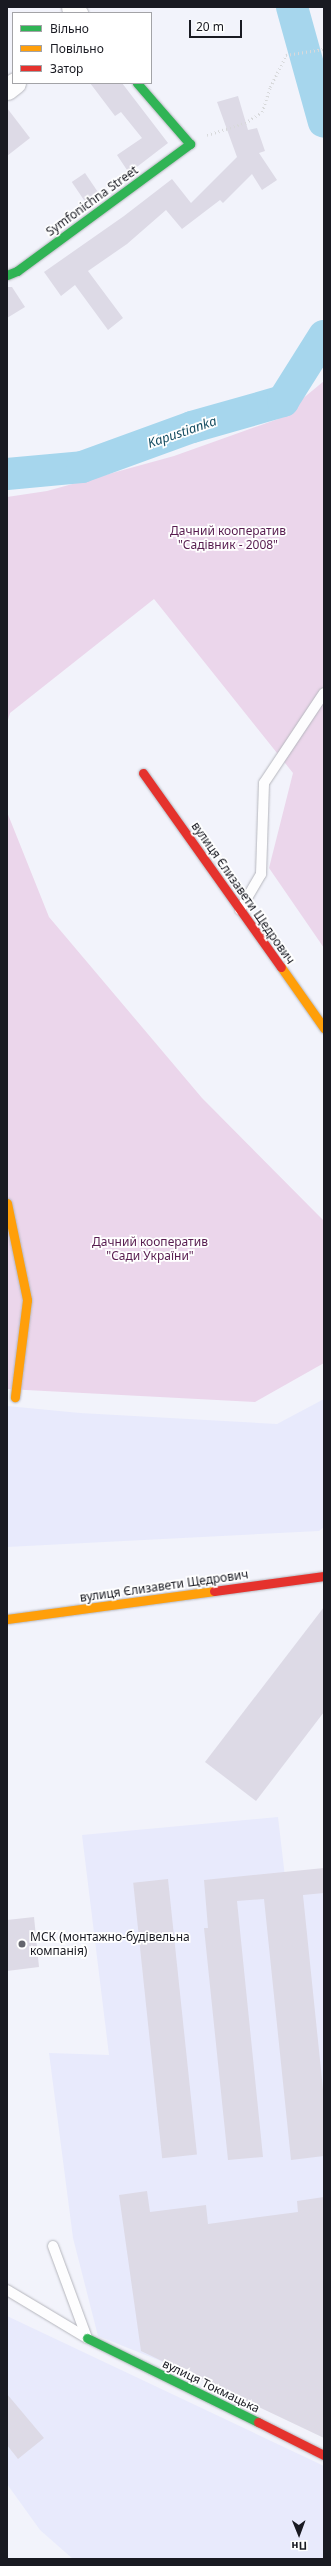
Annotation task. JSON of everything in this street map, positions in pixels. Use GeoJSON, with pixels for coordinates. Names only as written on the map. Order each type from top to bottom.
{"type":"FeatureCollection","features":[{"type":"Feature","properties":{"kind":"street"},"geometry":{"type":"LineString","coordinates":[[138,84],[190,145]]}},
{"type":"Feature","properties":{"kind":"street","name":"Symfonichna Street"},"geometry":{"type":"LineString","coordinates":[[7,275],[17,271],[190,145]]}},
{"type":"Feature","properties":{"kind":"street","name":"вулиця Єлизавети Щедрович"},"geometry":{"type":"LineString","coordinates":[[143,773],[324,1028]]}},
{"type":"Feature","properties":{"kind":"street"},"geometry":{"type":"LineString","coordinates":[[7,1204],[27,1300],[15,1397]]}},
{"type":"Feature","properties":{"kind":"street","name":"вулиця Єлизавети Щедрович"},"geometry":{"type":"LineString","coordinates":[[7,1619],[324,1576]]}},
{"type":"Feature","properties":{"kind":"street","name":"вулиця Токмацька"},"geometry":{"type":"LineString","coordinates":[[87,2338],[324,2455]]}},
{"type":"Feature","properties":{"kind":"lane"},"geometry":{"type":"LineString","coordinates":[[240,910],[261,874],[264,783],[324,693]]}},
{"type":"Feature","properties":{"kind":"lane"},"geometry":{"type":"LineString","coordinates":[[53,2246],[87,2338]]}},
{"type":"Feature","properties":{"kind":"lane"},"geometry":{"type":"LineString","coordinates":[[7,2290],[87,2338]]}},
{"type":"Feature","properties":{"kind":"path"},"geometry":{"type":"LineString","coordinates":[[190,145],[215,130],[245,123],[262,112],[270,87],[286,55],[324,49]]}},
{"type":"Feature","properties":{"kind":"shaded area"},"geometry":{"type":"Polygon","coordinates":[[[324,1399],[324,1527],[319,1531],[7,1547],[7,1406],[80,1413],[277,1424],[324,1399]]]}},
{"type":"Feature","properties":{"kind":"shaded area"},"geometry":{"type":"Polygon","coordinates":[[[278,1817],[285,1877],[324,1870],[324,2426],[98,2336],[73,2238],[49,2053],[109,2055],[82,1835],[278,1817]]]}},
{"type":"Feature","properties":{"kind":"shaded area"},"geometry":{"type":"Polygon","coordinates":[[[7,2316],[324,2466],[324,2559],[73,2559],[40,2530],[7,2484],[7,2316]]]}},
{"type":"Feature","properties":{"kind":"green space","name":"Дачний кооператив \"Садівник - 2008\""},"geometry":{"type":"Polygon","coordinates":[[[324,381],[324,948],[269,868],[293,773],[154,599],[10,713],[7,723],[7,497],[47,491],[174,456],[278,419],[324,381]]]}},
{"type":"Feature","properties":{"kind":"green space","name":"Дачний кооператив \"Сади України\""},"geometry":{"type":"Polygon","coordinates":[[[7,812],[49,917],[202,1098],[324,1221],[324,1363],[255,1402],[7,1389],[7,812]]]}},
{"type":"Feature","properties":{"kind":"building"},"geometry":{"type":"Polygon","coordinates":[[[91,84],[123,84],[168,143],[129,173],[117,155],[142,138],[121,112],[115,116],[91,84]]]}},
{"type":"Feature","properties":{"kind":"building"},"geometry":{"type":"Polygon","coordinates":[[[238,96],[248,130],[257,128],[265,151],[259,153],[277,180],[262,190],[252,174],[223,203],[220,200],[182,229],[166,210],[127,244],[88,271],[123,318],[108,330],[75,285],[61,296],[44,272],[124,216],[172,179],[191,203],[237,157],[217,102],[238,96]]]}},
{"type":"Feature","properties":{"kind":"building"},"geometry":{"type":"Polygon","coordinates":[[[7,108],[30,138],[7,156],[7,108]]]}},
{"type":"Feature","properties":{"kind":"building"},"geometry":{"type":"Polygon","coordinates":[[[85,173],[98,192],[85,201],[72,182],[85,173]]]}},
{"type":"Feature","properties":{"kind":"building"},"geometry":{"type":"Polygon","coordinates":[[[7,287],[12,287],[25,307],[7,318],[7,287]]]}},
{"type":"Feature","properties":{"kind":"building"},"geometry":{"type":"Polygon","coordinates":[[[324,1607],[324,1712],[256,1801],[205,1762],[324,1607]]]}},
{"type":"Feature","properties":{"kind":"building"},"geometry":{"type":"Polygon","coordinates":[[[324,1868],[324,1893],[303,1895],[324,2099],[324,2156],[291,2160],[264,1899],[237,1901],[263,2157],[228,2160],[204,1928],[208,1928],[204,1880],[324,1868]]]}},
{"type":"Feature","properties":{"kind":"building"},"geometry":{"type":"Polygon","coordinates":[[[168,1879],[197,2154],[162,2158],[133,1883],[168,1879]]]}},
{"type":"Feature","properties":{"kind":"building","name":"МСК (монтажно-будівельна компанія)"},"geometry":{"type":"Polygon","coordinates":[[[34,1917],[39,1967],[7,1971],[7,1920],[34,1917]]]}},
{"type":"Feature","properties":{"kind":"building"},"geometry":{"type":"Polygon","coordinates":[[[147,2191],[150,2212],[206,2205],[208,2224],[298,2212],[297,2201],[324,2197],[324,2438],[141,2351],[119,2195],[147,2191]]]}},
{"type":"Feature","properties":{"kind":"building"},"geometry":{"type":"Polygon","coordinates":[[[7,2394],[44,2438],[18,2459],[7,2445],[7,2394]]]}},
{"type":"Feature","properties":{"kind":"waterway","name":"Kapustianka"},"geometry":{"type":"LineString","coordinates":[[292,7],[324,122]]}},
{"type":"Feature","properties":{"kind":"waterway","name":"Kapustianka"},"geometry":{"type":"LineString","coordinates":[[7,474],[82,467],[192,427],[283,401],[324,336]]}},
{"type":"Feature","properties":{"kind":"traffic: fast"},"geometry":{"type":"LineString","coordinates":[[7,275],[17,271],[190,144],[138,84]]}},
{"type":"Feature","properties":{"kind":"traffic: fast"},"geometry":{"type":"LineString","coordinates":[[87,2338],[258,2422]]}},
{"type":"Feature","properties":{"kind":"traffic: slow"},"geometry":{"type":"LineString","coordinates":[[281,967],[324,1028]]}},
{"type":"Feature","properties":{"kind":"traffic: slow"},"geometry":{"type":"LineString","coordinates":[[7,1203],[27,1300],[15,1397]]}},
{"type":"Feature","properties":{"kind":"traffic: slow"},"geometry":{"type":"LineString","coordinates":[[7,1619],[214,1591]]}},
{"type":"Feature","properties":{"kind":"traffic: jam"},"geometry":{"type":"LineString","coordinates":[[143,773],[281,967]]}},
{"type":"Feature","properties":{"kind":"traffic: jam"},"geometry":{"type":"LineString","coordinates":[[214,1591],[324,1576]]}},
{"type":"Feature","properties":{"kind":"traffic: jam"},"geometry":{"type":"LineString","coordinates":[[258,2422],[324,2455]]}},
{"type":"Feature","properties":{"kind":"place","name":"МСК (монтажно-будівельна компанія)"},"geometry":{"type":"Point","coordinates":[22,1944]}}]}
